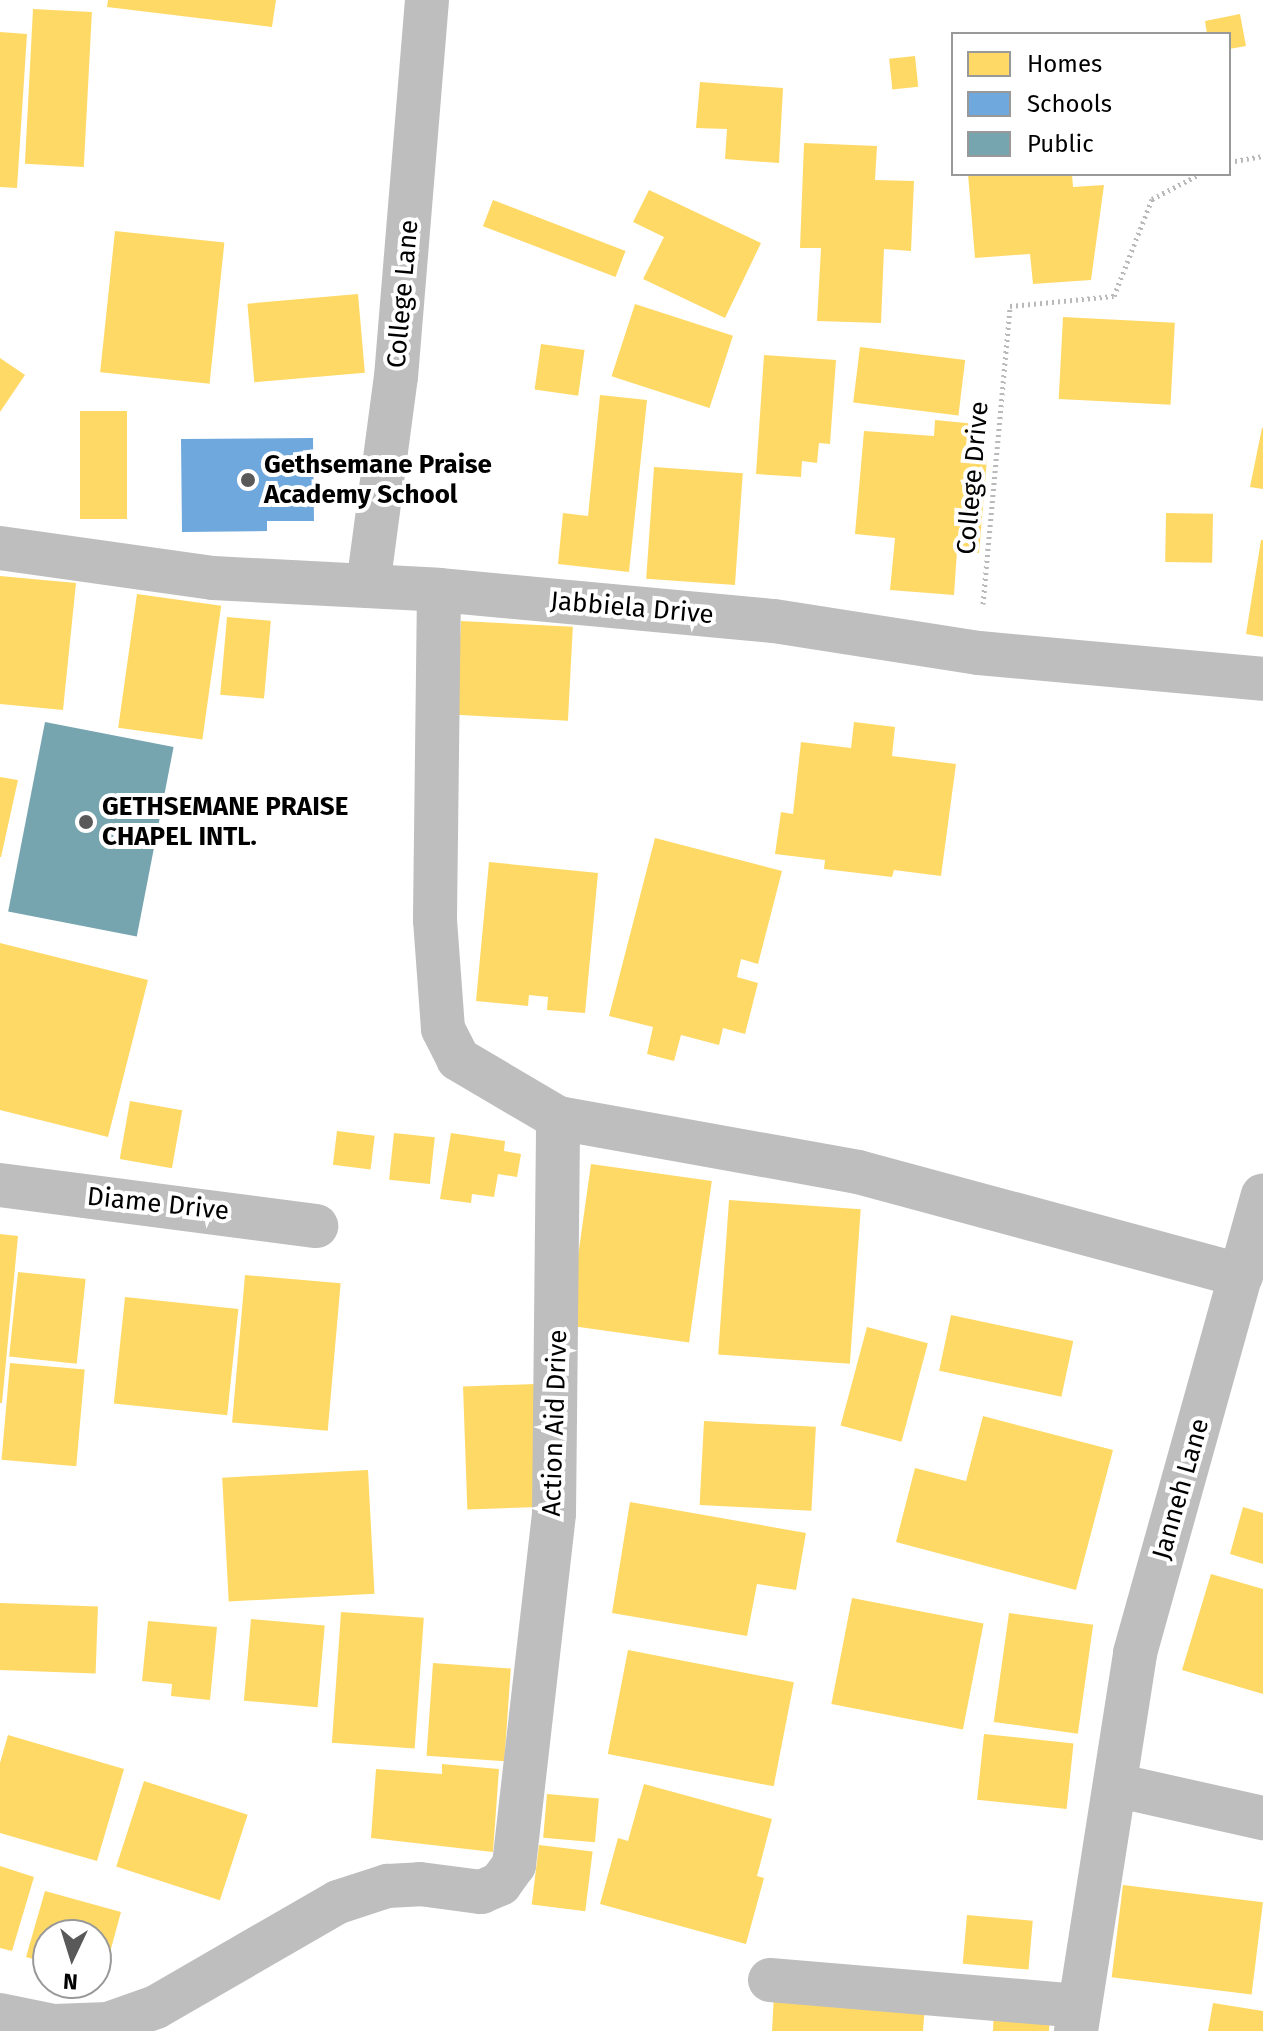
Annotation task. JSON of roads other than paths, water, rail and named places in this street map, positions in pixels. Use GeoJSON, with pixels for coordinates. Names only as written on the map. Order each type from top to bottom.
{"type":"FeatureCollection","features":[{"type":"Feature","properties":{"kind":"street","name":"College Lane"},"geometry":{"type":"LineString","coordinates":[[368,586],[396,377],[427,0]]}},
{"type":"Feature","properties":{"kind":"street","name":"Jabbiela Drive"},"geometry":{"type":"LineString","coordinates":[[0,548],[213,578],[439,590],[774,621],[979,653],[1263,679]]}},
{"type":"Feature","properties":{"kind":"street"},"geometry":{"type":"LineString","coordinates":[[439,590],[435,920],[443,1029],[458,1059],[558,1118],[858,1172],[1251,1255]]}},
{"type":"Feature","properties":{"kind":"street","name":"Action Aid Drive"},"geometry":{"type":"LineString","coordinates":[[0,2015],[54,2026],[108,2024],[156,2007],[338,1902],[387,1886],[420,1884],[481,1892],[500,1884],[514,1865],[554,1513],[558,1118]]}},
{"type":"Feature","properties":{"kind":"street","name":"Diame Drive"},"geometry":{"type":"LineString","coordinates":[[0,1185],[316,1226]]}},
{"type":"Feature","properties":{"kind":"street","name":"Janneh Lane"},"geometry":{"type":"LineString","coordinates":[[1077,2018],[1135,1653],[1251,1255],[1263,1196]]}},
{"type":"Feature","properties":{"kind":"street"},"geometry":{"type":"LineString","coordinates":[[1115,1785],[1263,1818]]}},
{"type":"Feature","properties":{"kind":"street"},"geometry":{"type":"LineString","coordinates":[[770,1980],[1077,2018]]}},
{"type":"Feature","properties":{"kind":"place","name":"Gethsemane Praise Academy School"},"geometry":{"type":"Point","coordinates":[248,480]}},
{"type":"Feature","properties":{"kind":"place","name":"GETHSEMANE PRAISE CHAPEL INTL."},"geometry":{"type":"Point","coordinates":[86,822]}}]}
